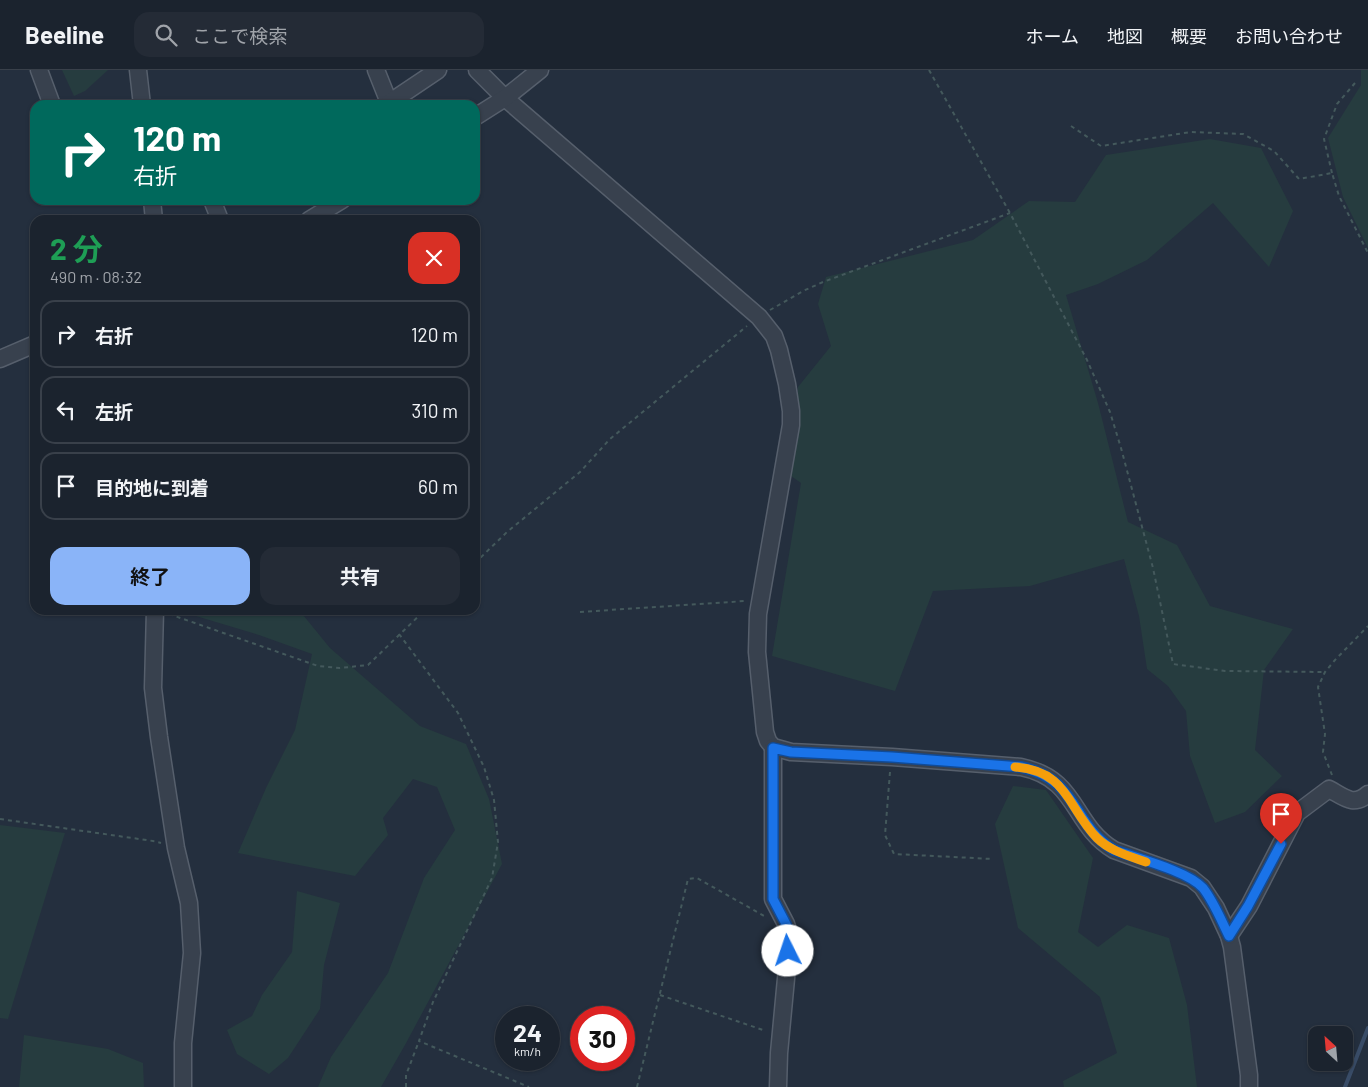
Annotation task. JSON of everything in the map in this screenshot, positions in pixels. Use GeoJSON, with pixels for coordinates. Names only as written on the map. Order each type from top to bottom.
{"type":"FeatureCollection","features":[{"type":"Feature","properties":{"kind":"street"},"geometry":{"type":"LineString","coordinates":[[39,70],[50,100]]}},
{"type":"Feature","properties":{"kind":"street"},"geometry":{"type":"LineString","coordinates":[[138,70],[141,100]]}},
{"type":"Feature","properties":{"kind":"street"},"geometry":{"type":"LineString","coordinates":[[376,70],[388,100]]}},
{"type":"Feature","properties":{"kind":"street"},"geometry":{"type":"LineString","coordinates":[[396,100],[438,70]]}},
{"type":"Feature","properties":{"kind":"street"},"geometry":{"type":"LineString","coordinates":[[477,70],[505,98],[759,317],[774,336],[779,350],[787,384],[791,425],[760,600],[757,652],[765,732],[773,748],[773,899],[790,936],[778,1087]]}},
{"type":"Feature","properties":{"kind":"street"},"geometry":{"type":"LineString","coordinates":[[480,114],[505,98],[540,70]]}},
{"type":"Feature","properties":{"kind":"street"},"geometry":{"type":"LineString","coordinates":[[317,215],[334,205]]}},
{"type":"Feature","properties":{"kind":"street"},"geometry":{"type":"LineString","coordinates":[[0,359],[30,346]]}},
{"type":"Feature","properties":{"kind":"street"},"geometry":{"type":"LineString","coordinates":[[161,615],[153,688],[176,848],[189,903],[192,953],[183,1043],[183,1087]]}},
{"type":"Feature","properties":{"kind":"street"},"geometry":{"type":"LineString","coordinates":[[773,748],[791,752],[892,757],[1021,767],[1035,770],[1046,775],[1068,794],[1090,829],[1105,845],[1191,878],[1202,887],[1216,908],[1229,936],[1249,1075],[1249,1087]]}},
{"type":"Feature","properties":{"kind":"street"},"geometry":{"type":"LineString","coordinates":[[1229,936],[1248,906],[1297,813],[1329,788],[1352,801],[1362,799],[1368,794]]}},
{"type":"Feature","properties":{"kind":"path"},"geometry":{"type":"LineString","coordinates":[[929,70],[1010,213],[1087,360],[1110,412],[1153,568],[1172,664],[1225,671],[1325,672]]}},
{"type":"Feature","properties":{"kind":"path"},"geometry":{"type":"LineString","coordinates":[[1354,83],[1337,104],[1324,139],[1339,196],[1368,253]]}},
{"type":"Feature","properties":{"kind":"path"},"geometry":{"type":"LineString","coordinates":[[1072,126],[1101,146],[1191,132],[1242,134],[1274,151],[1299,179],[1332,173]]}},
{"type":"Feature","properties":{"kind":"path"},"geometry":{"type":"LineString","coordinates":[[480,558],[507,532],[580,472],[610,439],[759,317],[803,291],[823,282],[1010,213]]}},
{"type":"Feature","properties":{"kind":"path"},"geometry":{"type":"LineString","coordinates":[[580,612],[760,600]]}},
{"type":"Feature","properties":{"kind":"path"},"geometry":{"type":"LineString","coordinates":[[170,615],[318,666],[340,668],[368,665],[419,615]]}},
{"type":"Feature","properties":{"kind":"path"},"geometry":{"type":"LineString","coordinates":[[1329,788],[1332,776],[1323,752],[1325,734],[1318,687],[1325,672],[1368,626]]}},
{"type":"Feature","properties":{"kind":"path"},"geometry":{"type":"LineString","coordinates":[[399,634],[458,713],[484,767],[494,800],[498,842],[492,878],[433,1002],[406,1075],[406,1087]]}},
{"type":"Feature","properties":{"kind":"path"},"geometry":{"type":"LineString","coordinates":[[892,757],[885,835],[894,854],[993,859]]}},
{"type":"Feature","properties":{"kind":"path"},"geometry":{"type":"LineString","coordinates":[[0,819],[153,841],[176,848]]}},
{"type":"Feature","properties":{"kind":"path"},"geometry":{"type":"LineString","coordinates":[[637,1087],[688,879],[697,878],[769,918],[783,918]]}},
{"type":"Feature","properties":{"kind":"path"},"geometry":{"type":"LineString","coordinates":[[660,995],[781,1036]]}},
{"type":"Feature","properties":{"kind":"path"},"geometry":{"type":"LineString","coordinates":[[419,1041],[528,1087]]}},
{"type":"Feature","properties":{"kind":"green space"},"geometry":{"type":"Polygon","coordinates":[[[62,70],[108,70],[85,91],[74,96],[62,70]]]}},
{"type":"Feature","properties":{"kind":"green space"},"geometry":{"type":"Polygon","coordinates":[[[1361,70],[1368,70],[1368,248],[1343,197],[1328,138],[1361,85],[1361,70]]]}},
{"type":"Feature","properties":{"kind":"green space"},"geometry":{"type":"Polygon","coordinates":[[[1210,139],[1261,148],[1293,211],[1269,267],[1213,203],[1147,260],[1098,284],[1066,295],[1098,403],[1128,522],[1177,545],[1210,606],[1293,629],[1264,670],[1255,750],[1282,776],[1245,812],[1215,823],[1190,756],[1186,711],[1168,686],[1147,669],[1139,616],[1124,559],[1030,586],[933,591],[895,691],[772,656],[801,483],[791,476],[798,387],[831,346],[818,304],[826,277],[973,240],[1029,201],[1075,202],[1106,155],[1210,139]]]}},
{"type":"Feature","properties":{"kind":"green space"},"geometry":{"type":"Polygon","coordinates":[[[193,615],[303,615],[330,648],[420,726],[466,744],[489,799],[502,864],[381,1087],[318,1087],[331,1057],[388,973],[424,878],[455,830],[437,787],[413,779],[383,818],[388,835],[355,876],[238,853],[266,788],[295,730],[312,654],[259,635],[193,615]]]}},
{"type":"Feature","properties":{"kind":"green space"},"geometry":{"type":"Polygon","coordinates":[[[1013,786],[1046,790],[1093,858],[1078,932],[1098,947],[1127,925],[1169,938],[1187,1005],[1197,1087],[1064,1087],[1063,1081],[1117,1053],[1100,997],[1018,928],[995,824],[1013,786]]]}},
{"type":"Feature","properties":{"kind":"green space"},"geometry":{"type":"Polygon","coordinates":[[[0,825],[65,833],[8,1019],[0,1018],[0,825]]]}},
{"type":"Feature","properties":{"kind":"green space"},"geometry":{"type":"Polygon","coordinates":[[[297,891],[340,903],[324,965],[320,1009],[288,1058],[269,1074],[237,1054],[227,1030],[252,1016],[262,995],[292,952],[297,891]]]}},
{"type":"Feature","properties":{"kind":"green space"},"geometry":{"type":"Polygon","coordinates":[[[24,1035],[108,1049],[143,1063],[144,1087],[19,1087],[24,1035]]]}},
{"type":"Feature","properties":{"kind":"waterway"},"geometry":{"type":"LineString","coordinates":[[1345,1087],[1368,1028]]}},
{"type":"Feature","properties":{"kind":"slow traffic"},"geometry":{"type":"LineString","coordinates":[[1015,767],[1035,770],[1046,775],[1068,794],[1090,829],[1105,845],[1146,862]]}},
{"type":"Feature","properties":{"kind":"route"},"geometry":{"type":"LineString","coordinates":[[788,951],[790,936],[773,899],[773,748],[791,752],[892,757],[1021,767],[1035,770],[1046,775],[1068,794],[1090,829],[1105,845],[1191,878],[1202,887],[1216,908],[1229,936],[1248,906],[1281,844]]}}]}
